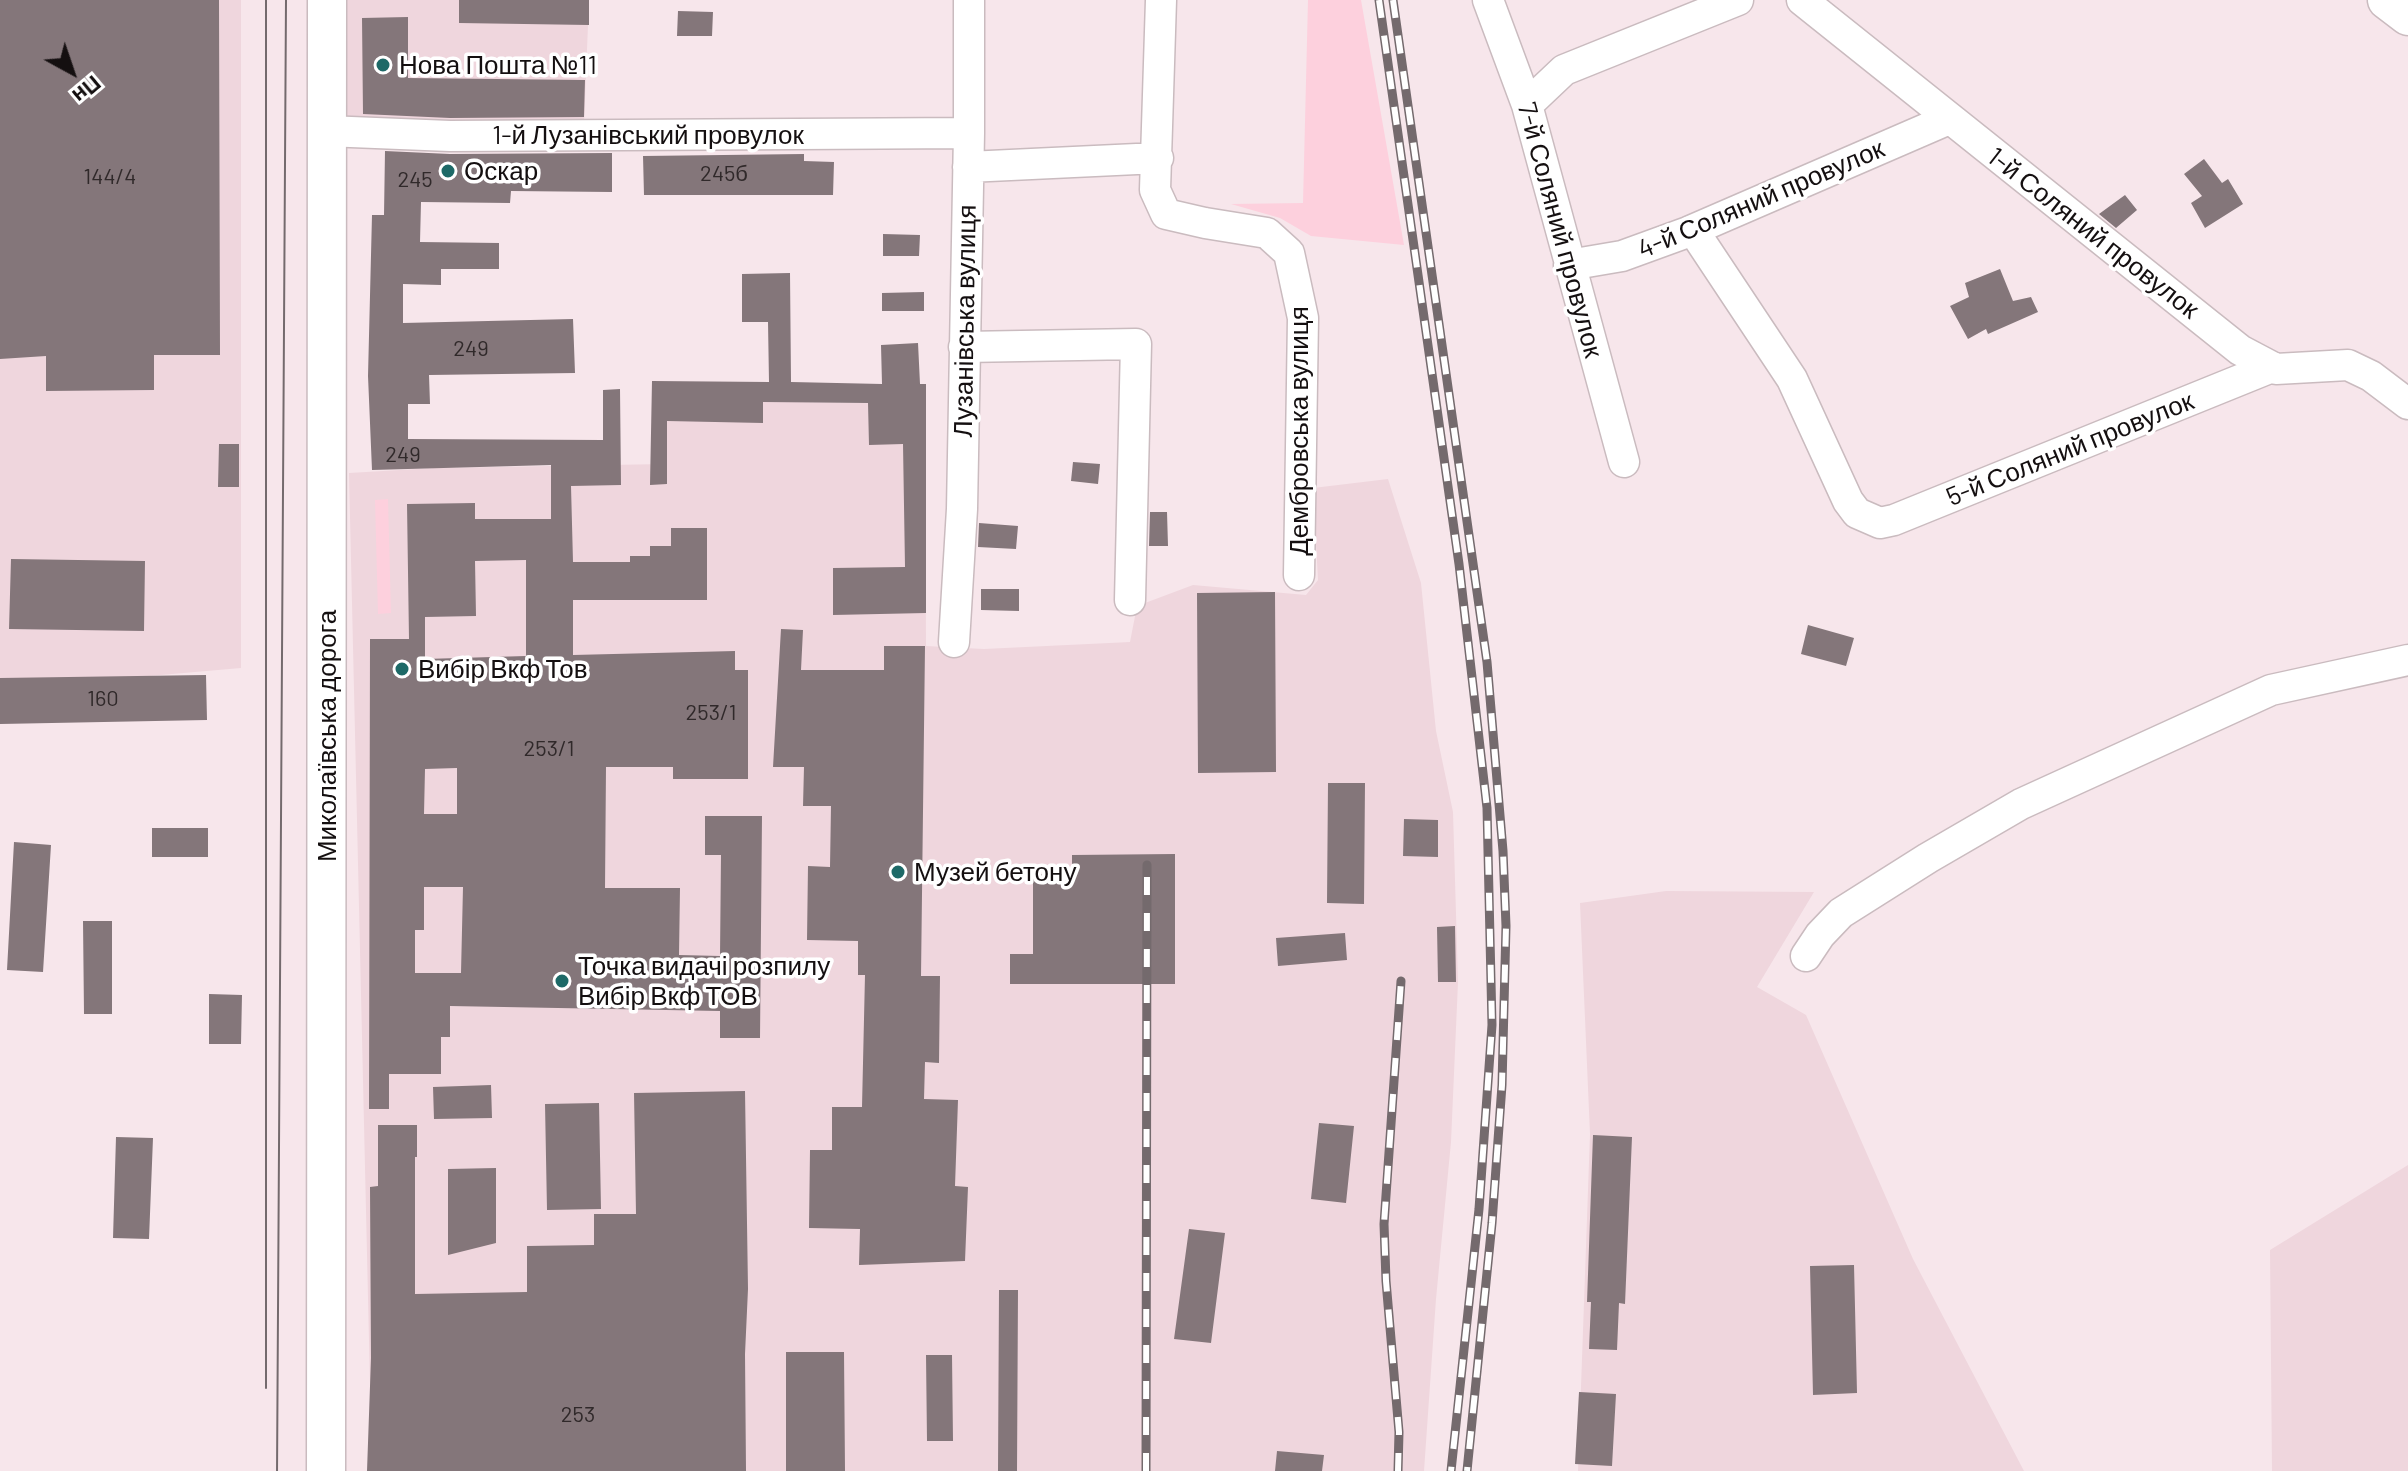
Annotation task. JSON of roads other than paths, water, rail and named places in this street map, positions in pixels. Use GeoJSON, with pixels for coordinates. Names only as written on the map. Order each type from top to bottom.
{"type":"FeatureCollection","features":[{"type":"Feature","properties":{"kind":"main road","name":"Миколаївська дорога"},"geometry":{"type":"LineString","coordinates":[[326,1471],[327,0]]}},
{"type":"Feature","properties":{"kind":"main road"},"geometry":{"type":"LineString","coordinates":[[2387,0],[2408,16]]}},
{"type":"Feature","properties":{"kind":"street","name":"Лузанівська вулиця"},"geometry":{"type":"LineString","coordinates":[[954,642],[962,509],[969,0]]}},
{"type":"Feature","properties":{"kind":"street","name":"Дембровська вулиця"},"geometry":{"type":"LineString","coordinates":[[1161,0],[1155,190],[1166,214],[1267,233],[1289,253],[1303,318],[1299,575]]}},
{"type":"Feature","properties":{"kind":"street","name":"7-й Соляний провулок"},"geometry":{"type":"LineString","coordinates":[[1488,0],[1527,105],[1624,462]]}},
{"type":"Feature","properties":{"kind":"street"},"geometry":{"type":"LineString","coordinates":[[1527,105],[1564,70],[1738,0]]}},
{"type":"Feature","properties":{"kind":"street","name":"1-й Соляний провулок"},"geometry":{"type":"LineString","coordinates":[[1802,0],[2240,350],[2272,367],[2296,370],[2348,365],[2371,376],[2408,404]]}},
{"type":"Feature","properties":{"kind":"street","name":"4-й Соляний провулок"},"geometry":{"type":"LineString","coordinates":[[1569,265],[1622,256],[1693,230],[1949,119]]}},
{"type":"Feature","properties":{"kind":"street","name":"1-й Лузанівський провулок"},"geometry":{"type":"LineString","coordinates":[[326,131],[450,136],[969,133]]}},
{"type":"Feature","properties":{"kind":"street"},"geometry":{"type":"LineString","coordinates":[[968,167],[1158,158]]}},
{"type":"Feature","properties":{"kind":"street","name":"5-й Соляний провулок"},"geometry":{"type":"LineString","coordinates":[[1693,230],[1792,379],[1848,501],[1857,513],[1880,523],[2272,367]]}},
{"type":"Feature","properties":{"kind":"street"},"geometry":{"type":"LineString","coordinates":[[964,347],[1136,344],[1130,600]]}},
{"type":"Feature","properties":{"kind":"street"},"geometry":{"type":"LineString","coordinates":[[1806,956],[1841,913],[2021,804],[2271,690],[2408,660]]}},
{"type":"Feature","properties":{"kind":"tram line"},"geometry":{"type":"LineString","coordinates":[[266,0],[266,1388]]}},
{"type":"Feature","properties":{"kind":"tram line"},"geometry":{"type":"LineString","coordinates":[[277,1471],[286,0]]}},
{"type":"Feature","properties":{"kind":"railway"},"geometry":{"type":"LineString","coordinates":[[1379,0],[1459,564],[1487,808],[1492,1025],[1479,1209],[1451,1471]]}},
{"type":"Feature","properties":{"kind":"railway"},"geometry":{"type":"LineString","coordinates":[[1393,0],[1487,662],[1503,851],[1506,926],[1502,1085],[1492,1223],[1467,1471]]}},
{"type":"Feature","properties":{"kind":"railway"},"geometry":{"type":"LineString","coordinates":[[1146,1471],[1147,865]]}},
{"type":"Feature","properties":{"kind":"railway"},"geometry":{"type":"LineString","coordinates":[[1398,1471],[1399,1432],[1384,1224],[1401,981]]}},
{"type":"Feature","properties":{"kind":"place","name":"Нова Пошта №11"},"geometry":{"type":"Point","coordinates":[383,65]}},
{"type":"Feature","properties":{"kind":"place","name":"Оскар"},"geometry":{"type":"Point","coordinates":[448,171]}},
{"type":"Feature","properties":{"kind":"place","name":"Вибір Вкф Тов"},"geometry":{"type":"Point","coordinates":[402,669]}},
{"type":"Feature","properties":{"kind":"place","name":"Музей бетону"},"geometry":{"type":"Point","coordinates":[898,872]}},
{"type":"Feature","properties":{"kind":"place","name":"Точка видачі розпилу Вибір Вкф ТОВ"},"geometry":{"type":"Point","coordinates":[562,981]}}]}
